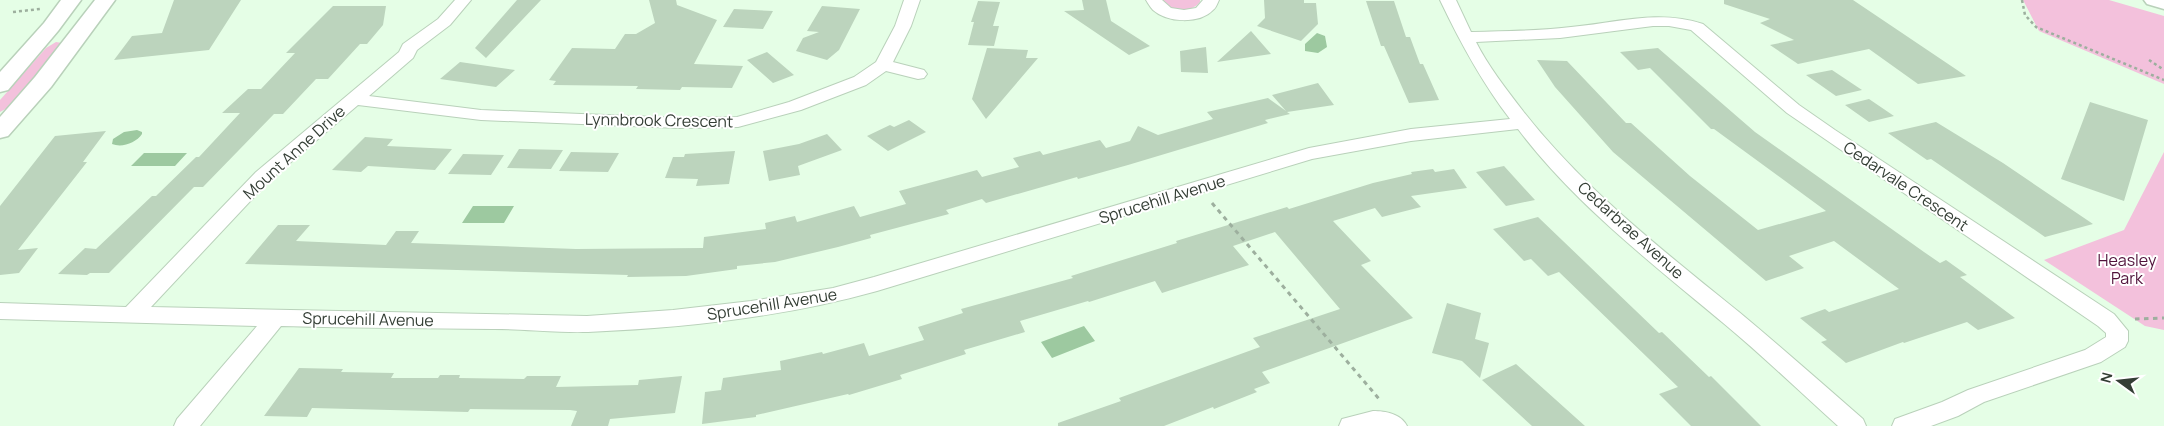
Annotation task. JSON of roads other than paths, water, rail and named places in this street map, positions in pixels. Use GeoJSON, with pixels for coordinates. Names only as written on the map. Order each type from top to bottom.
{"type":"FeatureCollection","features":[{"type":"Feature","properties":{"kind":"street"},"geometry":{"type":"LineString","coordinates":[[0,85],[51,27],[71,0]]}},
{"type":"Feature","properties":{"kind":"street"},"geometry":{"type":"LineString","coordinates":[[0,131],[43,82],[105,0]]}},
{"type":"Feature","properties":{"kind":"street","name":"Mount Anne Drive"},"geometry":{"type":"LineString","coordinates":[[133,313],[263,176],[407,54],[409,48],[444,22],[463,0]]}},
{"type":"Feature","properties":{"kind":"street","name":"Lynnbrook Crescent"},"geometry":{"type":"LineString","coordinates":[[354,99],[481,115],[679,123],[738,122],[794,106],[860,81],[883,65],[903,26],[912,0]]}},
{"type":"Feature","properties":{"kind":"street"},"geometry":{"type":"LineString","coordinates":[[1154,0],[1164,10],[1187,14],[1206,9],[1210,5],[1211,0]]}},
{"type":"Feature","properties":{"kind":"street","name":"Cedarbrae Avenue"},"geometry":{"type":"LineString","coordinates":[[1448,0],[1489,80],[1522,123],[1555,160],[1622,225],[1854,426]]}},
{"type":"Feature","properties":{"kind":"street"},"geometry":{"type":"LineString","coordinates":[[2154,0],[2164,3]]}},
{"type":"Feature","properties":{"kind":"street","name":"Cedarvale Crescent"},"geometry":{"type":"LineString","coordinates":[[1466,37],[1573,32],[1664,20],[1690,24],[1701,29],[1796,111],[2106,320],[2117,331],[2117,341],[2094,356],[1976,396],[1950,409],[1904,426]]}},
{"type":"Feature","properties":{"kind":"street"},"geometry":{"type":"LineString","coordinates":[[883,65],[918,74]]}},
{"type":"Feature","properties":{"kind":"street","name":"Sprucehill Avenue"},"geometry":{"type":"LineString","coordinates":[[0,310],[586,324],[673,318],[768,307],[833,296],[870,286],[1310,154],[1412,135],[1522,123]]}},
{"type":"Feature","properties":{"kind":"street"},"geometry":{"type":"LineString","coordinates":[[186,426],[276,318]]}},
{"type":"Feature","properties":{"kind":"street"},"geometry":{"type":"LineString","coordinates":[[1351,426],[1369,419],[1387,421],[1395,426]]}},
{"type":"Feature","properties":{"kind":"park label","name":"Heasley Park"},"geometry":{"type":"Point","coordinates":[2127,269]}}]}
